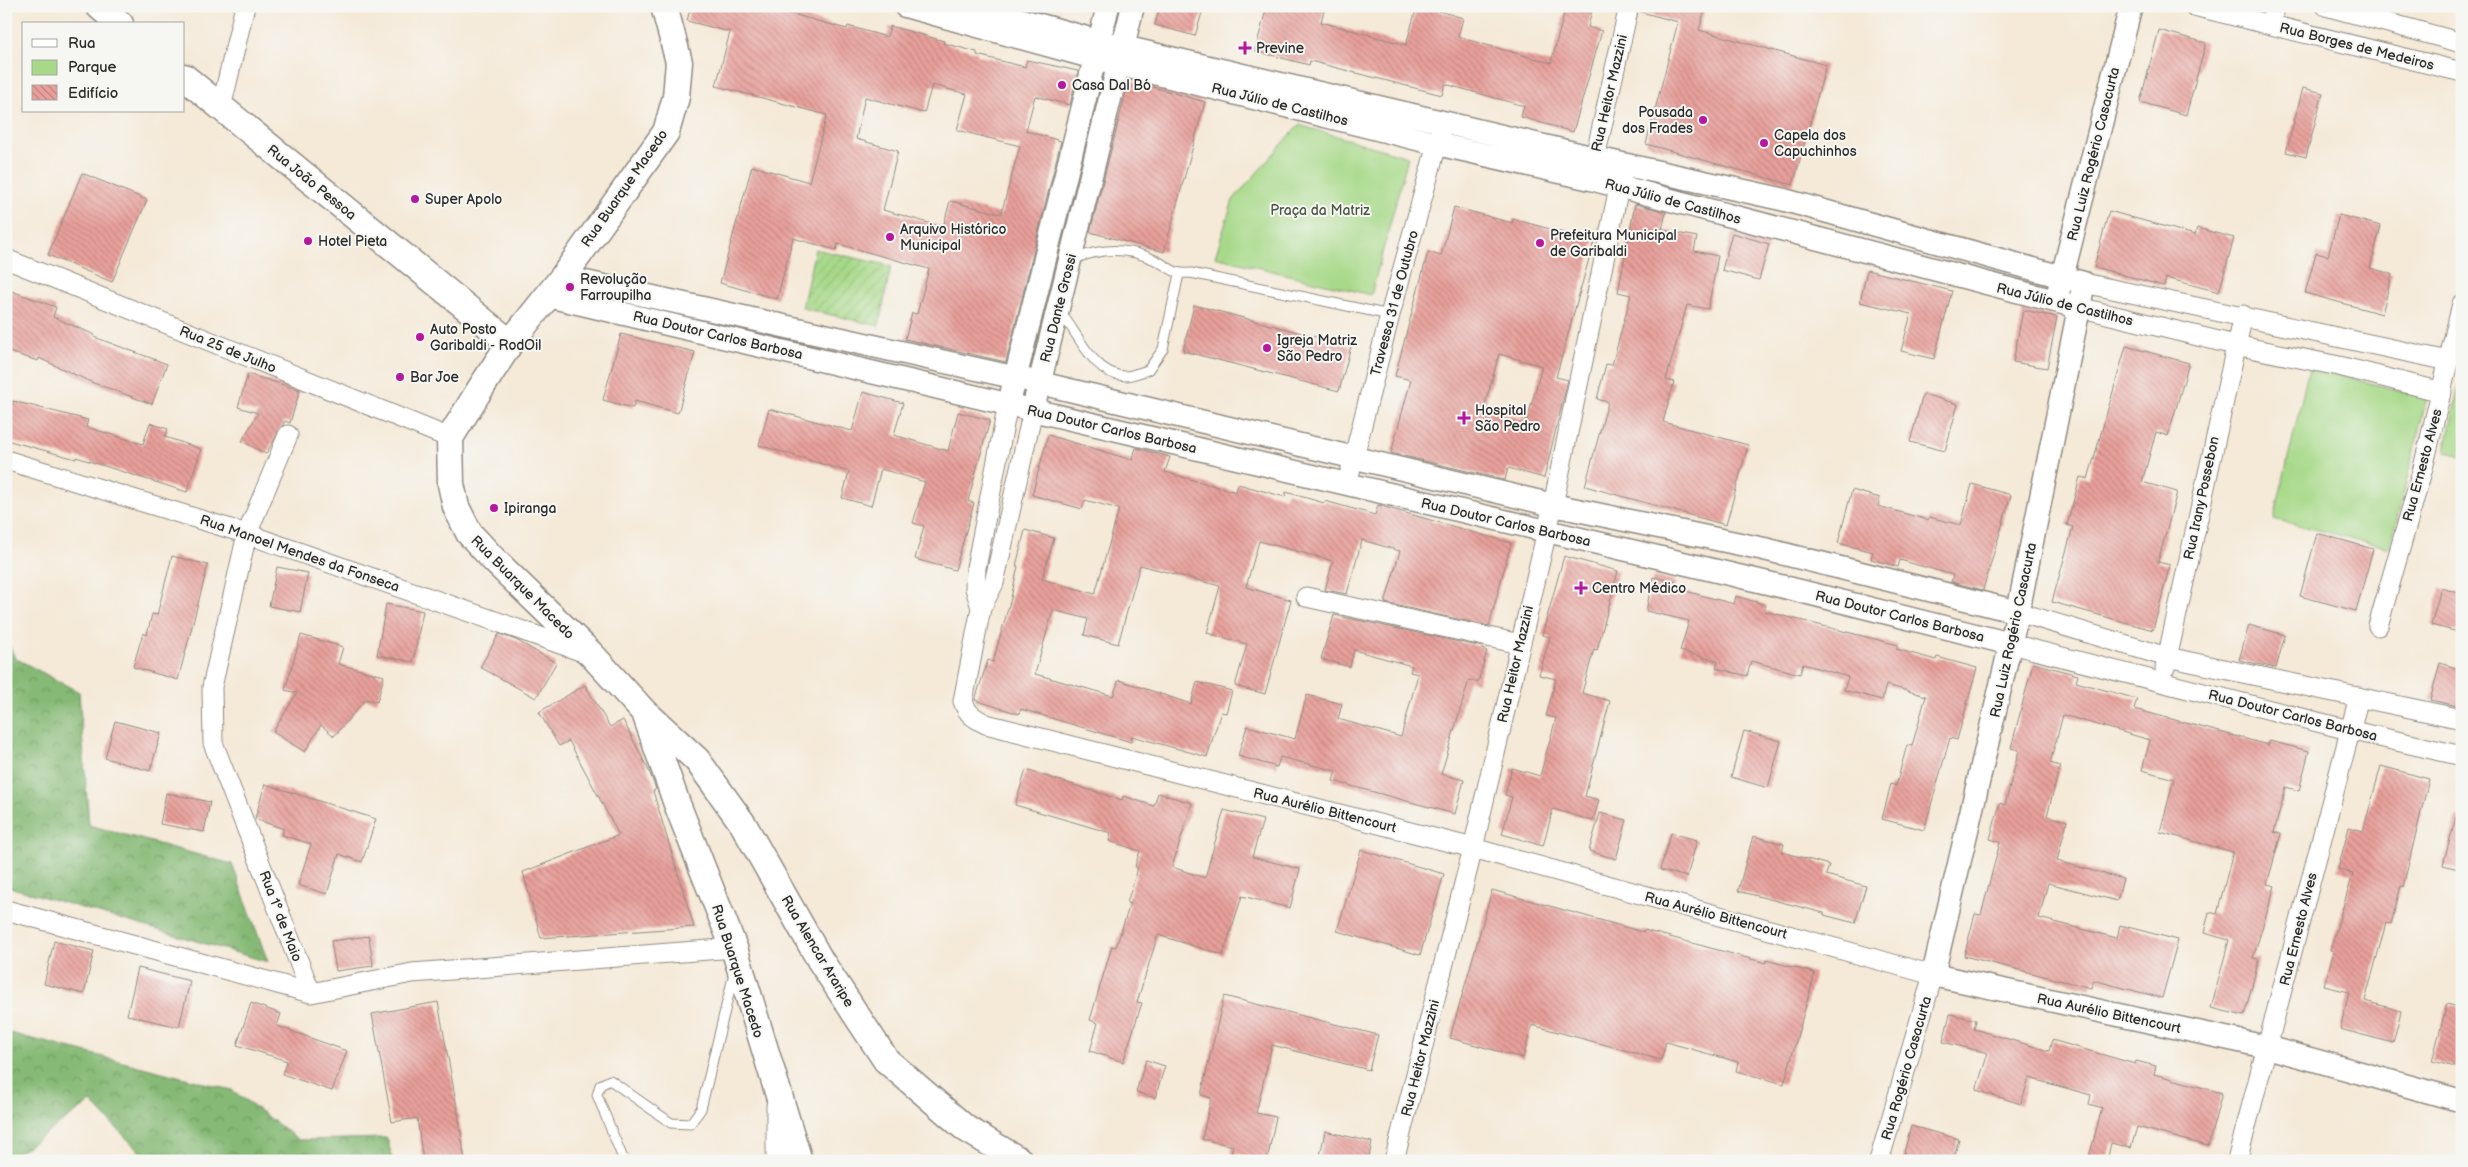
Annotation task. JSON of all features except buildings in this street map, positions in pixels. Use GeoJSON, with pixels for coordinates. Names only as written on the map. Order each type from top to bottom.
{"type":"FeatureCollection","features":[{"type":"Feature","properties":{"kind":"main road"},"geometry":{"type":"LineString","coordinates":[[99,6],[118,22]]}},
{"type":"Feature","properties":{"kind":"main road","name":"Rua Buarque Macedo"},"geometry":{"type":"LineString","coordinates":[[664,6],[679,62],[676,97],[666,132],[556,286],[510,343],[450,438],[451,484],[456,507],[469,533],[494,560],[592,655],[645,713],[677,804],[736,954],[776,1091],[799,1161]]}},
{"type":"Feature","properties":{"kind":"main road","name":"Rua João Pessoa"},"geometry":{"type":"LineString","coordinates":[[185,78],[510,343]]}},
{"type":"Feature","properties":{"kind":"main road","name":"Rua Alencar Araripe"},"geometry":{"type":"LineString","coordinates":[[645,713],[697,760],[744,824],[820,960],[886,1060],[965,1128],[1020,1161]]}},
{"type":"Feature","properties":{"kind":"street"},"geometry":{"type":"LineString","coordinates":[[221,108],[245,6]]}},
{"type":"Feature","properties":{"kind":"street","name":"Rua Júlio de Castilhos"},"geometry":{"type":"LineString","coordinates":[[906,6],[1120,56],[1437,144],[1593,169],[1624,165],[1781,199],[2084,282],[2449,361]]}},
{"type":"Feature","properties":{"kind":"street","name":"Rua Júlio de Castilhos"},"geometry":{"type":"LineString","coordinates":[[972,6],[1096,50]]}},
{"type":"Feature","properties":{"kind":"street","name":"Rua Dante Grossi"},"geometry":{"type":"LineString","coordinates":[[981,608],[975,588],[976,568],[1008,404],[1108,6]]}},
{"type":"Feature","properties":{"kind":"street","name":"Rua Dante Grossi"},"geometry":{"type":"LineString","coordinates":[[973,718],[966,711],[963,701],[981,608],[994,584],[1033,410],[1133,6]]}},
{"type":"Feature","properties":{"kind":"street","name":"Rua Heitor Mazzini"},"geometry":{"type":"LineString","coordinates":[[1593,169],[1629,6]]}},
{"type":"Feature","properties":{"kind":"street","name":"Rua Luiz Rogério Casacurta"},"geometry":{"type":"LineString","coordinates":[[2056,302],[2130,6]]}},
{"type":"Feature","properties":{"kind":"street","name":"Rua Borges de Medeiros"},"geometry":{"type":"LineString","coordinates":[[2194,6],[2462,72]]}},
{"type":"Feature","properties":{"kind":"street"},"geometry":{"type":"LineString","coordinates":[[2270,25],[2274,6]]}},
{"type":"Feature","properties":{"kind":"street","name":"Rua Borges de Medeiros"},"geometry":{"type":"LineString","coordinates":[[2326,6],[2462,43]]}},
{"type":"Feature","properties":{"kind":"street","name":"Rua Júlio de Castilhos"},"geometry":{"type":"LineString","coordinates":[[1120,56],[1443,122],[1593,169],[1618,186],[2056,302],[2235,345],[2339,366],[2442,392]]}},
{"type":"Feature","properties":{"kind":"street","name":"Travessa 31 de Outubro"},"geometry":{"type":"LineString","coordinates":[[1347,484],[1390,315],[1443,122]]}},
{"type":"Feature","properties":{"kind":"street","name":"Rua Heitor Mazzini"},"geometry":{"type":"LineString","coordinates":[[1394,1161],[1474,848],[1552,505],[1618,186],[1624,165]]}},
{"type":"Feature","properties":{"kind":"street","name":"Rua 25 de Julho"},"geometry":{"type":"LineString","coordinates":[[6,259],[450,438]]}},
{"type":"Feature","properties":{"kind":"street","name":"Rua Luiz Rogério Casacurta"},"geometry":{"type":"LineString","coordinates":[[1933,975],[2018,612],[2084,282]]}},
{"type":"Feature","properties":{"kind":"street","name":"Rua Doutor Carlos Barbosa"},"geometry":{"type":"LineString","coordinates":[[556,286],[807,332],[1040,383],[1552,505],[1778,552],[2018,612],[2167,657],[2462,719]]}},
{"type":"Feature","properties":{"kind":"street","name":"Rua Doutor Carlos Barbosa"},"geometry":{"type":"LineString","coordinates":[[556,286],[802,355],[1772,584],[2349,730],[2462,756]]}},
{"type":"Feature","properties":{"kind":"street","name":"Rua Ernesto Alves"},"geometry":{"type":"LineString","coordinates":[[2378,626],[2442,392],[2462,304]]}},
{"type":"Feature","properties":{"kind":"street","name":"Rua Irany Possebon"},"geometry":{"type":"LineString","coordinates":[[2162,682],[2243,315]]}},
{"type":"Feature","properties":{"kind":"street"},"geometry":{"type":"LineString","coordinates":[[802,355],[807,332]]}},
{"type":"Feature","properties":{"kind":"street","name":"Rua 1º de Maio"},"geometry":{"type":"LineString","coordinates":[[288,435],[247,534],[212,687],[213,743],[311,993]]}},
{"type":"Feature","properties":{"kind":"street","name":"Rua Manoel Mendes da Fonseca"},"geometry":{"type":"LineString","coordinates":[[6,460],[247,534],[592,655]]}},
{"type":"Feature","properties":{"kind":"street"},"geometry":{"type":"LineString","coordinates":[[1772,584],[1778,552]]}},
{"type":"Feature","properties":{"kind":"street"},"geometry":{"type":"LineString","coordinates":[[1306,597],[1520,644]]}},
{"type":"Feature","properties":{"kind":"street","name":"Rua Ernesto Alves"},"geometry":{"type":"LineString","coordinates":[[2237,1161],[2359,697]]}},
{"type":"Feature","properties":{"kind":"street","name":"Rua Aurélio Bittencourt"},"geometry":{"type":"LineString","coordinates":[[973,718],[986,724],[1474,848],[1933,975],[2268,1048],[2462,1101]]}},
{"type":"Feature","properties":{"kind":"street"},"geometry":{"type":"LineString","coordinates":[[6,910],[311,993],[412,974],[736,954]]}},
{"type":"Feature","properties":{"kind":"street","name":"Rua Rogério Casacurta"},"geometry":{"type":"LineString","coordinates":[[1879,1161],[1933,975]]}},
{"type":"Feature","properties":{"kind":"street"},"geometry":{"type":"LineString","coordinates":[[776,1091],[776,1161]]}},
{"type":"Feature","properties":{"kind":"lane"},"geometry":{"type":"LineString","coordinates":[[1070,261],[1088,253],[1110,250],[1131,252],[1155,260],[1179,274],[1191,273],[1390,315]]}},
{"type":"Feature","properties":{"kind":"lane"},"geometry":{"type":"LineString","coordinates":[[1058,310],[1073,326],[1094,363],[1112,374],[1126,376],[1148,370],[1163,349],[1179,274]]}},
{"type":"Feature","properties":{"kind":"lane"},"geometry":{"type":"LineString","coordinates":[[624,1161],[597,1095],[600,1085],[610,1080],[671,1123],[690,1124],[701,1110],[736,954]]}},
{"type":"Feature","properties":{"kind":"green space","name":"Praça da Matriz"},"geometry":{"type":"Polygon","coordinates":[[[1299,125],[1408,157],[1371,295],[1215,257],[1233,200],[1299,125]]]}},
{"type":"Feature","properties":{"kind":"green space"},"geometry":{"type":"Polygon","coordinates":[[[815,249],[891,266],[879,326],[802,308],[815,249]]]}},
{"type":"Feature","properties":{"kind":"green space"},"geometry":{"type":"Polygon","coordinates":[[[2309,368],[2427,397],[2390,548],[2274,519],[2309,368]]]}},
{"type":"Feature","properties":{"kind":"green space"},"geometry":{"type":"Polygon","coordinates":[[[2462,370],[2462,456],[2445,452],[2462,370]]]}},
{"type":"Feature","properties":{"kind":"green space"},"geometry":{"type":"Polygon","coordinates":[[[6,639],[15,658],[79,692],[89,825],[232,864],[268,962],[6,886],[6,639]]]}},
{"type":"Feature","properties":{"kind":"green space"},"geometry":{"type":"Polygon","coordinates":[[[6,1032],[232,1090],[299,1140],[387,1138],[393,1161],[149,1161],[91,1102],[6,1161],[6,1032]]]}},
{"type":"Feature","properties":{"kind":"place","name":"Previne"},"geometry":{"type":"Point","coordinates":[1245,48]}},
{"type":"Feature","properties":{"kind":"place","name":"Casa Dal Bó"},"geometry":{"type":"Point","coordinates":[1062,85]}},
{"type":"Feature","properties":{"kind":"place","name":"Pousada dos Frades"},"geometry":{"type":"Point","coordinates":[1703,120]}},
{"type":"Feature","properties":{"kind":"place","name":"Capela dos Capuchinhos"},"geometry":{"type":"Point","coordinates":[1764,143]}},
{"type":"Feature","properties":{"kind":"place","name":"Super Apolo"},"geometry":{"type":"Point","coordinates":[415,199]}},
{"type":"Feature","properties":{"kind":"place","name":"Arquivo Histórico Municipal"},"geometry":{"type":"Point","coordinates":[890,237]}},
{"type":"Feature","properties":{"kind":"place","name":"Hotel Pieta"},"geometry":{"type":"Point","coordinates":[308,241]}},
{"type":"Feature","properties":{"kind":"place","name":"Prefeitura Municipal de Garibaldi"},"geometry":{"type":"Point","coordinates":[1540,243]}},
{"type":"Feature","properties":{"kind":"place","name":"Revolução Farroupilha"},"geometry":{"type":"Point","coordinates":[570,287]}},
{"type":"Feature","properties":{"kind":"place","name":"Auto Posto Garibaldi - RodOil"},"geometry":{"type":"Point","coordinates":[420,337]}},
{"type":"Feature","properties":{"kind":"place","name":"Igreja Matriz São Pedro"},"geometry":{"type":"Point","coordinates":[1267,348]}},
{"type":"Feature","properties":{"kind":"place","name":"Bar Joe"},"geometry":{"type":"Point","coordinates":[400,377]}},
{"type":"Feature","properties":{"kind":"place","name":"Hospital São Pedro"},"geometry":{"type":"Point","coordinates":[1464,418]}},
{"type":"Feature","properties":{"kind":"place","name":"Ipiranga"},"geometry":{"type":"Point","coordinates":[494,508]}},
{"type":"Feature","properties":{"kind":"place","name":"Centro Médico"},"geometry":{"type":"Point","coordinates":[1581,588]}}]}
